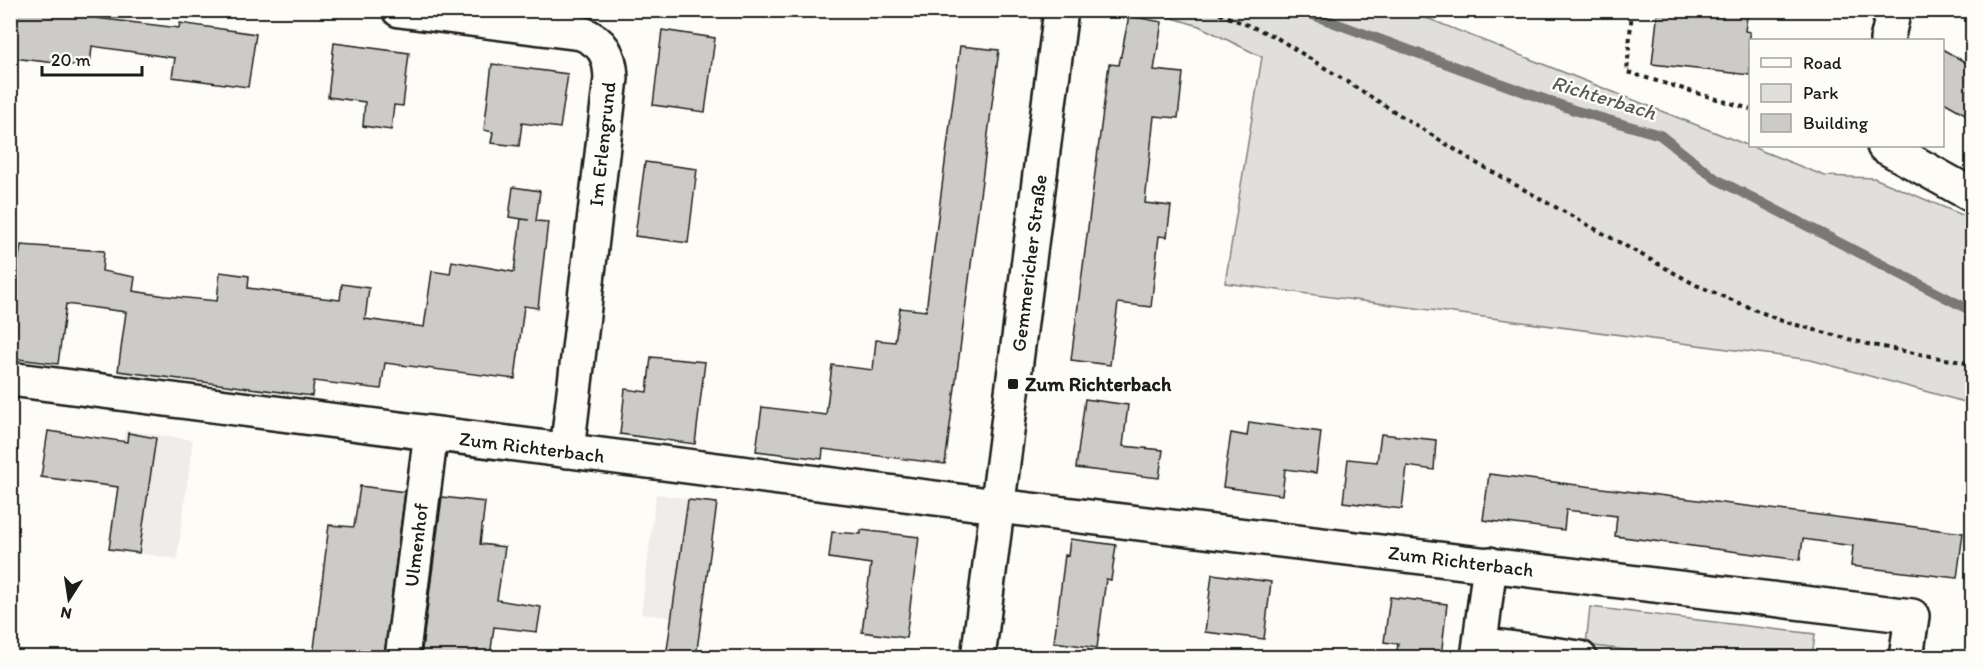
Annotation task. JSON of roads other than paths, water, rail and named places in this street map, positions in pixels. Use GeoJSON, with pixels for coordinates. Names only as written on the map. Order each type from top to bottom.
{"type":"FeatureCollection","features":[{"type":"Feature","properties":{"kind":"street","name":"Im Erlengrund"},"geometry":{"type":"LineString","coordinates":[[399,10],[581,33],[605,48],[610,62],[611,78],[567,451]]}},
{"type":"Feature","properties":{"kind":"street","name":"Gemmericher Straße"},"geometry":{"type":"LineString","coordinates":[[978,657],[1061,10]]}},
{"type":"Feature","properties":{"kind":"street"},"geometry":{"type":"LineString","coordinates":[[1887,39],[1894,10]]}},
{"type":"Feature","properties":{"kind":"street"},"geometry":{"type":"LineString","coordinates":[[1886,147],[1972,195]]}},
{"type":"Feature","properties":{"kind":"street","name":"Zum Richterbach"},"geometry":{"type":"LineString","coordinates":[[10,379],[997,506],[1912,616],[1906,657]]}},
{"type":"Feature","properties":{"kind":"street","name":"Ulmenhof"},"geometry":{"type":"LineString","coordinates":[[402,657],[431,433]]}},
{"type":"Feature","properties":{"kind":"street"},"geometry":{"type":"LineString","coordinates":[[1490,564],[1479,651],[1580,657]]}},
{"type":"Feature","properties":{"kind":"waterway","name":"Richterbach"},"geometry":{"type":"LineString","coordinates":[[1299,10],[1574,110],[1660,135],[1716,179],[1972,311]]}},
{"type":"Feature","properties":{"kind":"place","name":"Zum Richterbach"},"geometry":{"type":"Point","coordinates":[1013,384]}}]}
